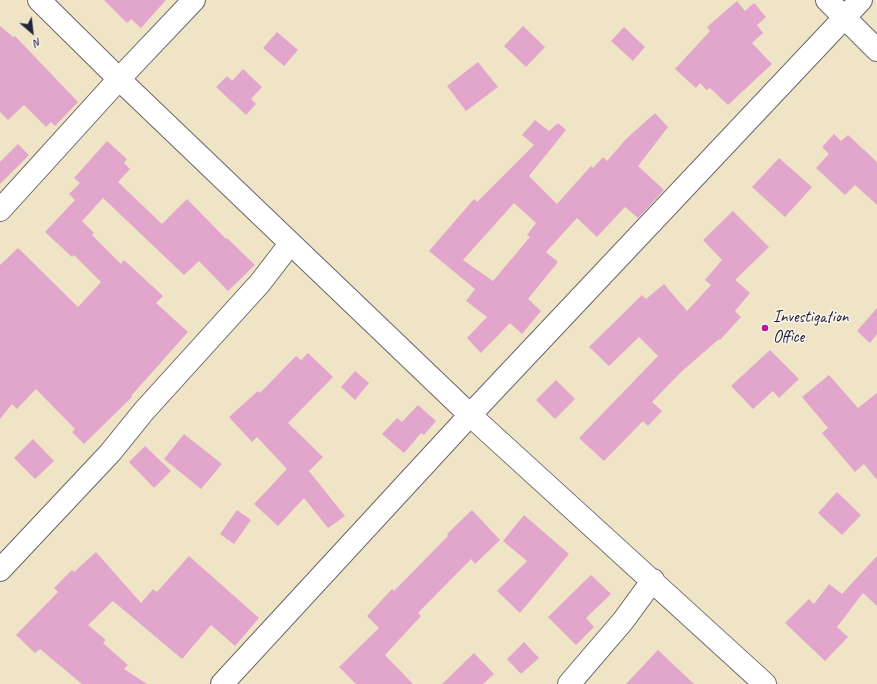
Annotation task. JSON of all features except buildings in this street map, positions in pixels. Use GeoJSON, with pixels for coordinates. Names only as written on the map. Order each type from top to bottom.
{"type":"FeatureCollection","features":[{"type":"Feature","properties":{"kind":"street"},"geometry":{"type":"LineString","coordinates":[[39,0],[119,79],[470,416],[765,684]]}},
{"type":"Feature","properties":{"kind":"street"},"geometry":{"type":"LineString","coordinates":[[0,210],[119,79],[194,0]]}},
{"type":"Feature","properties":{"kind":"street"},"geometry":{"type":"LineString","coordinates":[[827,0],[877,50]]}},
{"type":"Feature","properties":{"kind":"street"},"geometry":{"type":"LineString","coordinates":[[222,684],[470,416],[861,0]]}},
{"type":"Feature","properties":{"kind":"street"},"geometry":{"type":"LineString","coordinates":[[0,570],[110,453],[144,411],[260,283],[290,244]]}},
{"type":"Feature","properties":{"kind":"street"},"geometry":{"type":"LineString","coordinates":[[568,684],[623,621],[652,580]]}},
{"type":"Feature","properties":{"kind":"place","name":"Investigation Office"},"geometry":{"type":"Point","coordinates":[765,328]}}]}
